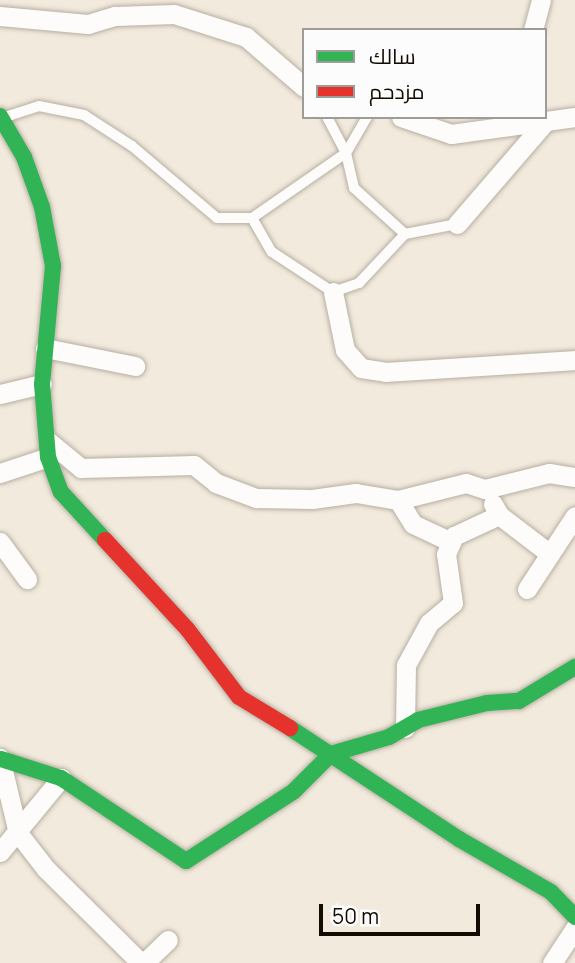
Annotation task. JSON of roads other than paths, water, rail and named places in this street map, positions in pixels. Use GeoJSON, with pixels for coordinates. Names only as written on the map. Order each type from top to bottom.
{"type":"FeatureCollection","features":[{"type":"Feature","properties":{"kind":"street"},"geometry":{"type":"LineString","coordinates":[[5,16],[23,0]]}},
{"type":"Feature","properties":{"kind":"street"},"geometry":{"type":"LineString","coordinates":[[534,28],[541,0]]}},
{"type":"Feature","properties":{"kind":"street"},"geometry":{"type":"LineString","coordinates":[[5,16],[88,24],[116,16],[172,7],[246,37],[302,86]]}},
{"type":"Feature","properties":{"kind":"street"},"geometry":{"type":"LineString","coordinates":[[1,117],[24,157],[42,206],[53,266],[43,384],[48,449],[61,492],[188,630],[239,696],[459,839],[541,885],[574,916],[552,963]]}},
{"type":"Feature","properties":{"kind":"street"},"geometry":{"type":"LineString","coordinates":[[407,119],[451,134],[500,122],[545,122],[575,117]]}},
{"type":"Feature","properties":{"kind":"street"},"geometry":{"type":"LineString","coordinates":[[457,224],[545,122]]}},
{"type":"Feature","properties":{"kind":"street"},"geometry":{"type":"LineString","coordinates":[[333,292],[345,350],[361,368],[386,372],[575,360]]}},
{"type":"Feature","properties":{"kind":"street"},"geometry":{"type":"LineString","coordinates":[[45,348],[135,366]]}},
{"type":"Feature","properties":{"kind":"street"},"geometry":{"type":"LineString","coordinates":[[0,394],[43,384]]}},
{"type":"Feature","properties":{"kind":"street"},"geometry":{"type":"LineString","coordinates":[[0,474],[48,449]]}},
{"type":"Feature","properties":{"kind":"street"},"geometry":{"type":"LineString","coordinates":[[48,449],[81,468],[169,462],[194,465],[216,483],[256,498],[312,499],[356,493],[398,500],[466,483],[485,489],[549,473],[575,477]]}},
{"type":"Feature","properties":{"kind":"street"},"geometry":{"type":"LineString","coordinates":[[485,489],[499,515],[550,554]]}},
{"type":"Feature","properties":{"kind":"street"},"geometry":{"type":"LineString","coordinates":[[398,500],[412,524],[452,542]]}},
{"type":"Feature","properties":{"kind":"street"},"geometry":{"type":"LineString","coordinates":[[405,728],[406,665],[429,623],[453,603],[447,572],[454,536],[499,515]]}},
{"type":"Feature","properties":{"kind":"street"},"geometry":{"type":"LineString","coordinates":[[527,589],[575,516]]}},
{"type":"Feature","properties":{"kind":"street"},"geometry":{"type":"LineString","coordinates":[[0,542],[27,579]]}},
{"type":"Feature","properties":{"kind":"street"},"geometry":{"type":"LineString","coordinates":[[1,758],[61,778],[186,862],[294,791],[331,754],[475,706],[519,701],[575,667]]}},
{"type":"Feature","properties":{"kind":"street"},"geometry":{"type":"LineString","coordinates":[[1,758],[18,833],[46,869],[142,963],[169,940]]}},
{"type":"Feature","properties":{"kind":"street"},"geometry":{"type":"LineString","coordinates":[[0,852],[61,778]]}},
{"type":"Feature","properties":{"kind":"lane"},"geometry":{"type":"LineString","coordinates":[[1,117],[39,106],[84,115],[132,146],[217,218],[252,218],[346,153],[366,119]]}},
{"type":"Feature","properties":{"kind":"lane"},"geometry":{"type":"LineString","coordinates":[[328,119],[346,153],[354,188],[405,234]]}},
{"type":"Feature","properties":{"kind":"lane"},"geometry":{"type":"LineString","coordinates":[[252,218],[272,252],[333,292],[359,283],[405,234],[457,224]]}}]}
